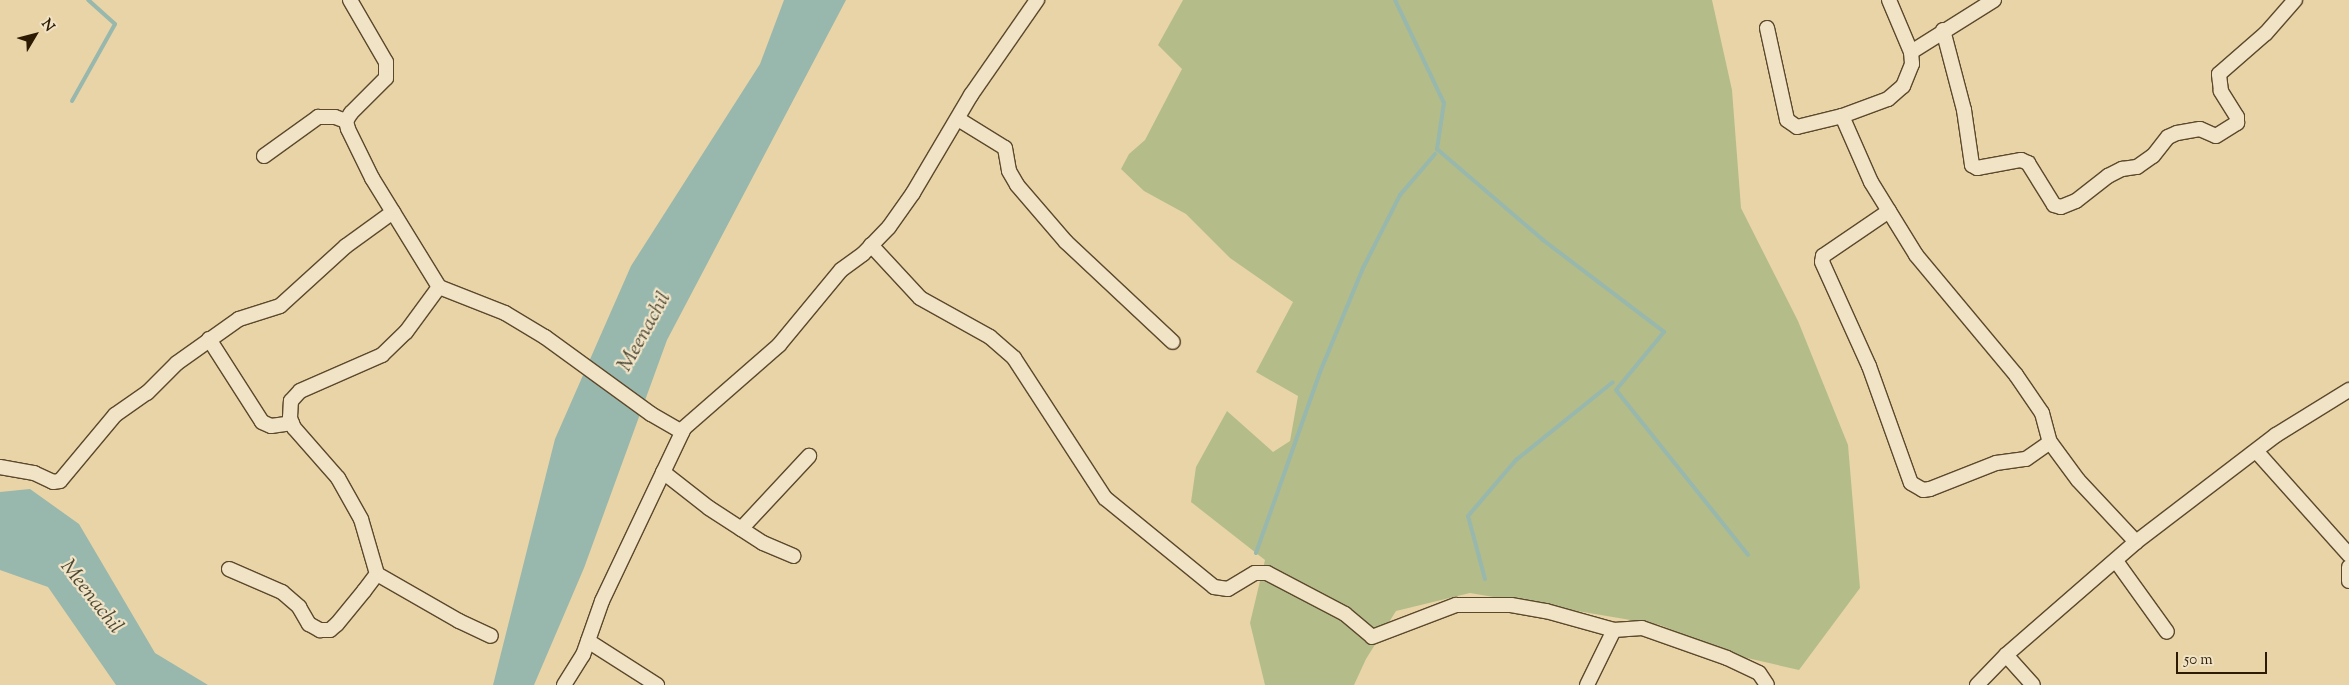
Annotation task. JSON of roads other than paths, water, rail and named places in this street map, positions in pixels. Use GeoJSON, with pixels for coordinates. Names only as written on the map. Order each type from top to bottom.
{"type":"FeatureCollection","features":[{"type":"Feature","properties":{"kind":"street"},"geometry":{"type":"LineString","coordinates":[[346,121],[386,78],[386,62],[350,0]]}},
{"type":"Feature","properties":{"kind":"street"},"geometry":{"type":"LineString","coordinates":[[564,685],[588,641],[602,601],[682,432],[779,345],[841,270],[871,245],[902,211],[958,119],[1037,0]]}},
{"type":"Feature","properties":{"kind":"street"},"geometry":{"type":"LineString","coordinates":[[1767,28],[1787,120],[1797,126],[1842,116],[1888,99],[1903,86],[1912,64],[1911,52],[1888,0]]}},
{"type":"Feature","properties":{"kind":"street"},"geometry":{"type":"LineString","coordinates":[[1911,52],[1943,30],[1975,14],[1994,0]]}},
{"type":"Feature","properties":{"kind":"street"},"geometry":{"type":"LineString","coordinates":[[1943,30],[1964,110],[1972,165],[1977,168],[2022,160],[2028,163],[2054,205],[2061,207],[2076,201],[2108,176],[2122,169],[2137,167],[2153,156],[2168,137],[2177,133],[2200,129],[2216,136],[2237,124],[2238,117],[2221,90],[2220,74],[2266,33],[2294,0]]}},
{"type":"Feature","properties":{"kind":"street"},"geometry":{"type":"LineString","coordinates":[[1842,116],[1871,182],[1916,255],[2016,375],[2042,413],[2050,442],[2078,480],[2136,542]]}},
{"type":"Feature","properties":{"kind":"street"},"geometry":{"type":"LineString","coordinates":[[264,156],[318,117],[336,117],[346,121],[355,148],[439,287],[505,313],[545,337],[577,364],[651,414],[682,432]]}},
{"type":"Feature","properties":{"kind":"street"},"geometry":{"type":"LineString","coordinates":[[958,119],[1005,148],[1009,171],[1017,185],[1066,242],[1173,342]]}},
{"type":"Feature","properties":{"kind":"street"},"geometry":{"type":"LineString","coordinates":[[1889,211],[1823,256],[1822,262],[1869,366],[1911,483],[1923,490],[1930,489],[1996,462],[2026,459],[2050,442]]}},
{"type":"Feature","properties":{"kind":"street"},"geometry":{"type":"LineString","coordinates":[[0,467],[34,473],[52,482],[60,481],[115,415],[146,393],[208,339],[239,319],[280,306],[346,246],[393,212]]}},
{"type":"Feature","properties":{"kind":"street"},"geometry":{"type":"LineString","coordinates":[[871,245],[920,298],[990,337],[1014,358],[1106,498],[1214,587],[1228,589],[1255,573],[1267,573],[1345,614],[1372,637],[1456,605],[1511,605],[1614,630],[1642,628],[1717,654],[1759,673],[1767,685]]}},
{"type":"Feature","properties":{"kind":"street"},"geometry":{"type":"LineString","coordinates":[[439,287],[406,332],[382,355],[300,390],[291,401],[292,423],[338,478],[361,519],[377,574],[459,621],[491,636]]}},
{"type":"Feature","properties":{"kind":"street"},"geometry":{"type":"LineString","coordinates":[[208,339],[262,422],[271,426],[292,423]]}},
{"type":"Feature","properties":{"kind":"street"},"geometry":{"type":"LineString","coordinates":[[1977,685],[2006,655],[2136,542],[2257,452],[2276,435],[2349,390]]}},
{"type":"Feature","properties":{"kind":"street"},"geometry":{"type":"LineString","coordinates":[[2257,452],[2349,555]]}},
{"type":"Feature","properties":{"kind":"street"},"geometry":{"type":"LineString","coordinates":[[741,528],[809,456]]}},
{"type":"Feature","properties":{"kind":"street"},"geometry":{"type":"LineString","coordinates":[[664,472],[741,528],[793,556]]}},
{"type":"Feature","properties":{"kind":"street"},"geometry":{"type":"LineString","coordinates":[[2116,561],[2167,632]]}},
{"type":"Feature","properties":{"kind":"street"},"geometry":{"type":"LineString","coordinates":[[2349,567],[2349,581]]}},
{"type":"Feature","properties":{"kind":"street"},"geometry":{"type":"LineString","coordinates":[[229,569],[282,592],[299,607],[309,624],[320,630],[330,630],[337,624],[377,574]]}},
{"type":"Feature","properties":{"kind":"street"},"geometry":{"type":"LineString","coordinates":[[1587,685],[1597,660],[1614,630]]}},
{"type":"Feature","properties":{"kind":"street"},"geometry":{"type":"LineString","coordinates":[[588,641],[657,685]]}},
{"type":"Feature","properties":{"kind":"street"},"geometry":{"type":"LineString","coordinates":[[2006,655],[2033,685]]}},
{"type":"Feature","properties":{"kind":"water","name":"Meenachil"},"geometry":{"type":"Polygon","coordinates":[[[784,0],[846,0],[667,340],[584,568],[534,685],[493,685],[555,439],[631,266],[760,64],[784,0]]]}},
{"type":"Feature","properties":{"kind":"water","name":"Meenachil"},"geometry":{"type":"Polygon","coordinates":[[[30,489],[79,524],[155,653],[208,685],[116,685],[48,587],[0,570],[0,492],[30,489]]]}},
{"type":"Feature","properties":{"kind":"waterway"},"geometry":{"type":"LineString","coordinates":[[72,101],[115,24],[88,0]]}},
{"type":"Feature","properties":{"kind":"waterway"},"geometry":{"type":"LineString","coordinates":[[1395,0],[1444,103],[1437,149],[1543,240],[1664,332],[1616,390],[1748,555]]}},
{"type":"Feature","properties":{"kind":"waterway"},"geometry":{"type":"LineString","coordinates":[[1256,553],[1320,372],[1363,268],[1400,195],[1435,154]]}},
{"type":"Feature","properties":{"kind":"waterway"},"geometry":{"type":"LineString","coordinates":[[1485,579],[1468,516],[1516,460],[1613,382]]}}]}
